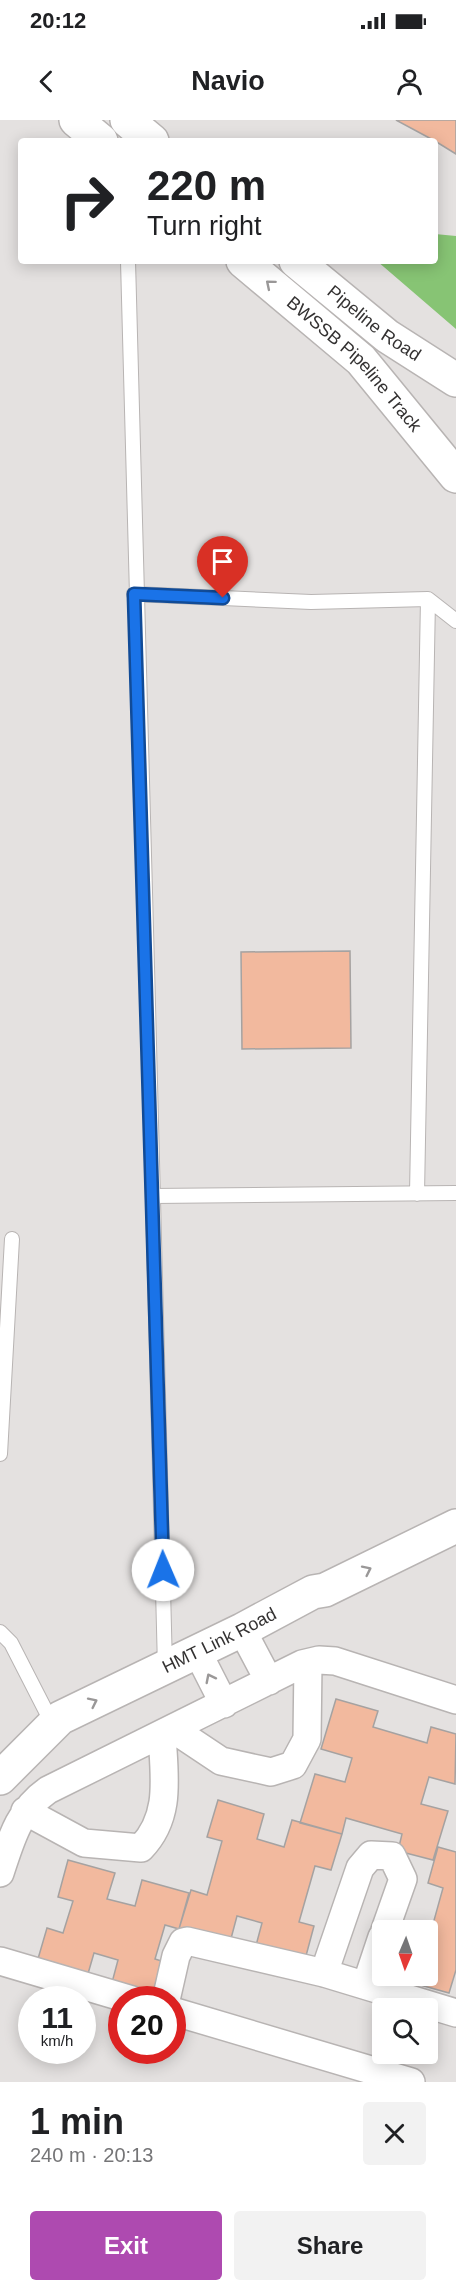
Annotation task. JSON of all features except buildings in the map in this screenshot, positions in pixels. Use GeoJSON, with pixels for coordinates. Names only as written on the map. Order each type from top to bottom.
{"type":"FeatureCollection","features":[{"type":"Feature","properties":{"kind":"main road"},"geometry":{"type":"LineString","coordinates":[[76,120],[97,138]]}},
{"type":"Feature","properties":{"kind":"main road"},"geometry":{"type":"LineString","coordinates":[[127,120],[148,138]]}},
{"type":"Feature","properties":{"kind":"main road","name":"BWSSB Pipeline Track"},"geometry":{"type":"LineString","coordinates":[[247,264],[361,360],[456,476]]}},
{"type":"Feature","properties":{"kind":"main road","name":"Pipeline Road"},"geometry":{"type":"LineString","coordinates":[[300,264],[387,336],[456,380]]}},
{"type":"Feature","properties":{"kind":"main road","name":"HMT Link Road"},"geometry":{"type":"LineString","coordinates":[[0,1778],[13,1757],[60,1718],[242,1630],[313,1592],[325,1590],[456,1526]]}},
{"type":"Feature","properties":{"kind":"street"},"geometry":{"type":"LineString","coordinates":[[242,1630],[269,1681]]}},
{"type":"Feature","properties":{"kind":"street"},"geometry":{"type":"LineString","coordinates":[[197,1651],[224,1704]]}},
{"type":"Feature","properties":{"kind":"street"},"geometry":{"type":"LineString","coordinates":[[0,1873],[15,1826],[25,1811],[48,1790],[308,1663],[320,1660],[336,1662],[456,1700]]}},
{"type":"Feature","properties":{"kind":"street"},"geometry":{"type":"LineString","coordinates":[[167,1732],[221,1761],[271,1772],[293,1765],[307,1739],[308,1663]]}},
{"type":"Feature","properties":{"kind":"street"},"geometry":{"type":"LineString","coordinates":[[25,1811],[84,1843],[141,1848],[154,1835],[165,1802],[167,1732]]}},
{"type":"Feature","properties":{"kind":"street"},"geometry":{"type":"LineString","coordinates":[[324,1973],[360,1868],[371,1856],[392,1856],[403,1879],[389,1920]]}},
{"type":"Feature","properties":{"kind":"street"},"geometry":{"type":"LineString","coordinates":[[169,1986],[176,1956],[183,1942],[187,1941],[324,1973],[456,2013]]}},
{"type":"Feature","properties":{"kind":"street"},"geometry":{"type":"LineString","coordinates":[[0,1961],[108,1993]]}},
{"type":"Feature","properties":{"kind":"street"},"geometry":{"type":"LineString","coordinates":[[366,1985],[372,1967]]}},
{"type":"Feature","properties":{"kind":"street"},"geometry":{"type":"LineString","coordinates":[[186,2015],[411,2082]]}},
{"type":"Feature","properties":{"kind":"lane"},"geometry":{"type":"LineString","coordinates":[[128,264],[134,594],[165,1667]]}},
{"type":"Feature","properties":{"kind":"lane"},"geometry":{"type":"LineString","coordinates":[[134,594],[311,602],[428,599],[456,621]]}},
{"type":"Feature","properties":{"kind":"lane"},"geometry":{"type":"LineString","coordinates":[[417,1194],[428,599]]}},
{"type":"Feature","properties":{"kind":"lane"},"geometry":{"type":"LineString","coordinates":[[153,1196],[456,1193]]}},
{"type":"Feature","properties":{"kind":"lane"},"geometry":{"type":"LineString","coordinates":[[0,1454],[12,1239]]}},
{"type":"Feature","properties":{"kind":"lane"},"geometry":{"type":"LineString","coordinates":[[0,1632],[11,1643],[53,1725]]}},
{"type":"Feature","properties":{"kind":"green space"},"geometry":{"type":"Polygon","coordinates":[[[438,234],[456,236],[456,329],[380,264],[438,264],[438,234]]]}},
{"type":"Feature","properties":{"kind":"route"},"geometry":{"type":"LineString","coordinates":[[163,1570],[134,594],[223,598]]}}]}
